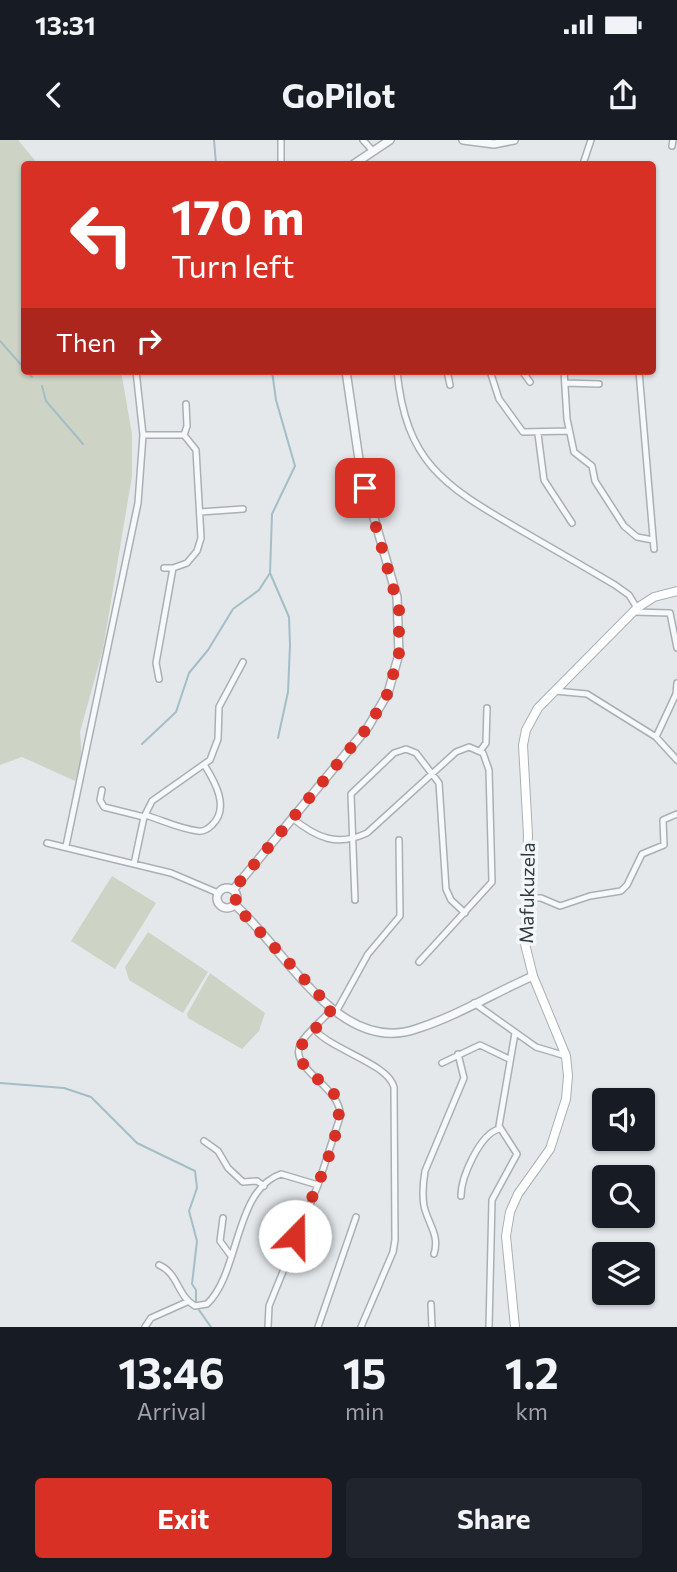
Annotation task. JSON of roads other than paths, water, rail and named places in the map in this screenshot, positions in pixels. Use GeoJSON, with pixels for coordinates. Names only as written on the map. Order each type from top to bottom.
{"type":"FeatureCollection","features":[{"type":"Feature","properties":{"kind":"main road","name":"Mafukuzela"},"geometry":{"type":"LineString","coordinates":[[515,1327],[508,1277],[507,1224],[513,1202],[550,1149],[568,1086],[566,1056],[533,976],[525,944],[528,835],[523,746],[531,718],[635,610],[654,597],[677,591]]}},
{"type":"Feature","properties":{"kind":"street"},"geometry":{"type":"LineString","coordinates":[[281,140],[281,161]]}},
{"type":"Feature","properties":{"kind":"street"},"geometry":{"type":"LineString","coordinates":[[363,140],[372,150]]}},
{"type":"Feature","properties":{"kind":"street"},"geometry":{"type":"LineString","coordinates":[[358,161],[390,140]]}},
{"type":"Feature","properties":{"kind":"street"},"geometry":{"type":"LineString","coordinates":[[463,140],[494,144],[514,140]]}},
{"type":"Feature","properties":{"kind":"street"},"geometry":{"type":"LineString","coordinates":[[584,161],[591,140]]}},
{"type":"Feature","properties":{"kind":"street"},"geometry":{"type":"LineString","coordinates":[[66,846],[138,503],[143,435],[136,375]]}},
{"type":"Feature","properties":{"kind":"street"},"geometry":{"type":"LineString","coordinates":[[233,890],[377,713],[388,693],[399,653],[397,597],[361,473],[347,375]]}},
{"type":"Feature","properties":{"kind":"street"},"geometry":{"type":"LineString","coordinates":[[397,375],[400,401],[408,427],[436,473],[467,498],[615,585],[629,595],[635,610],[670,613],[677,648]]}},
{"type":"Feature","properties":{"kind":"street"},"geometry":{"type":"LineString","coordinates":[[448,375],[450,385]]}},
{"type":"Feature","properties":{"kind":"street"},"geometry":{"type":"LineString","coordinates":[[491,375],[499,399],[519,427],[529,434],[568,431]]}},
{"type":"Feature","properties":{"kind":"street"},"geometry":{"type":"LineString","coordinates":[[525,375],[530,382]]}},
{"type":"Feature","properties":{"kind":"street"},"geometry":{"type":"LineString","coordinates":[[565,375],[568,431],[574,452],[592,466],[595,481],[624,526],[637,537],[653,540]]}},
{"type":"Feature","properties":{"kind":"street"},"geometry":{"type":"LineString","coordinates":[[639,375],[654,549]]}},
{"type":"Feature","properties":{"kind":"street"},"geometry":{"type":"LineString","coordinates":[[565,383],[599,384]]}},
{"type":"Feature","properties":{"kind":"street"},"geometry":{"type":"LineString","coordinates":[[184,435],[187,426],[186,404]]}},
{"type":"Feature","properties":{"kind":"street"},"geometry":{"type":"LineString","coordinates":[[538,434],[544,480],[572,523]]}},
{"type":"Feature","properties":{"kind":"street"},"geometry":{"type":"LineString","coordinates":[[143,435],[184,435]]}},
{"type":"Feature","properties":{"kind":"street"},"geometry":{"type":"LineString","coordinates":[[164,568],[173,568],[187,562],[197,551],[201,538],[195,450],[184,435]]}},
{"type":"Feature","properties":{"kind":"street"},"geometry":{"type":"LineString","coordinates":[[559,502],[567,498]]}},
{"type":"Feature","properties":{"kind":"street"},"geometry":{"type":"LineString","coordinates":[[200,512],[243,509]]}},
{"type":"Feature","properties":{"kind":"street"},"geometry":{"type":"LineString","coordinates":[[159,679],[156,663],[173,568]]}},
{"type":"Feature","properties":{"kind":"street"},"geometry":{"type":"LineString","coordinates":[[134,864],[145,816],[156,798],[205,766],[218,739],[219,707],[243,662]]}},
{"type":"Feature","properties":{"kind":"street"},"geometry":{"type":"LineString","coordinates":[[656,737],[676,694],[677,682]]}},
{"type":"Feature","properties":{"kind":"street"},"geometry":{"type":"LineString","coordinates":[[555,691],[587,694],[656,737],[677,760]]}},
{"type":"Feature","properties":{"kind":"street"},"geometry":{"type":"LineString","coordinates":[[480,751],[486,743],[487,708]]}},
{"type":"Feature","properties":{"kind":"street"},"geometry":{"type":"LineString","coordinates":[[292,818],[328,840],[351,840],[367,833],[460,749],[474,747],[480,751],[489,770],[493,877],[488,888],[419,962]]}},
{"type":"Feature","properties":{"kind":"street"},"geometry":{"type":"LineString","coordinates":[[355,900],[351,794],[394,753],[402,749],[413,751],[439,783],[446,890],[451,900],[465,914]]}},
{"type":"Feature","properties":{"kind":"street"},"geometry":{"type":"LineString","coordinates":[[102,790],[100,800],[104,807],[197,831],[207,829],[218,818],[220,811],[217,787],[205,766]]}},
{"type":"Feature","properties":{"kind":"street"},"geometry":{"type":"LineString","coordinates":[[526,898],[541,898],[561,906],[590,896],[621,891],[627,885],[642,854],[664,845],[663,820],[677,814]]}},
{"type":"Feature","properties":{"kind":"street"},"geometry":{"type":"LineString","coordinates":[[268,1327],[269,1306],[318,1185],[341,1111],[334,1093],[310,1074],[299,1053],[301,1044],[334,1011],[368,954],[400,916],[399,840]]}},
{"type":"Feature","properties":{"kind":"street"},"geometry":{"type":"LineString","coordinates":[[47,843],[198,882],[218,893],[221,906],[234,904]]}},
{"type":"Feature","properties":{"kind":"street"},"geometry":{"type":"LineString","coordinates":[[218,893],[226,888],[233,890]]}},
{"type":"Feature","properties":{"kind":"street"},"geometry":{"type":"LineString","coordinates":[[233,890],[236,899],[234,904]]}},
{"type":"Feature","properties":{"kind":"street"},"geometry":{"type":"LineString","coordinates":[[234,904],[334,1011],[367,1030],[399,1033],[416,1029],[533,976]]}},
{"type":"Feature","properties":{"kind":"street"},"geometry":{"type":"LineString","coordinates":[[474,1003],[544,1051],[566,1056]]}},
{"type":"Feature","properties":{"kind":"street"},"geometry":{"type":"LineString","coordinates":[[314,1029],[332,1045],[388,1075],[394,1087],[395,1240],[363,1326]]}},
{"type":"Feature","properties":{"kind":"street"},"geometry":{"type":"LineString","coordinates":[[489,1327],[492,1200],[517,1154],[499,1129],[515,1033]]}},
{"type":"Feature","properties":{"kind":"street"},"geometry":{"type":"LineString","coordinates":[[442,1063],[458,1054],[486,1046],[509,1059]]}},
{"type":"Feature","properties":{"kind":"street"},"geometry":{"type":"LineString","coordinates":[[434,1254],[437,1240],[423,1202],[424,1180],[464,1078],[458,1054]]}},
{"type":"Feature","properties":{"kind":"street"},"geometry":{"type":"LineString","coordinates":[[461,1196],[462,1184],[486,1136],[499,1129]]}},
{"type":"Feature","properties":{"kind":"street"},"geometry":{"type":"LineString","coordinates":[[204,1141],[218,1151],[228,1168],[243,1182],[257,1181],[264,1186]]}},
{"type":"Feature","properties":{"kind":"street"},"geometry":{"type":"LineString","coordinates":[[159,1265],[174,1275],[187,1302],[199,1307],[210,1301],[249,1208],[264,1186],[276,1176],[287,1174],[318,1185]]}},
{"type":"Feature","properties":{"kind":"street"},"geometry":{"type":"LineString","coordinates":[[318,1327],[356,1217]]}},
{"type":"Feature","properties":{"kind":"street"},"geometry":{"type":"LineString","coordinates":[[223,1218],[220,1241],[231,1256]]}},
{"type":"Feature","properties":{"kind":"street"},"geometry":{"type":"LineString","coordinates":[[145,1327],[151,1318],[187,1302]]}},
{"type":"Feature","properties":{"kind":"street"},"geometry":{"type":"LineString","coordinates":[[431,1304],[432,1327]]}},
{"type":"Feature","properties":{"kind":"waterway"},"geometry":{"type":"LineString","coordinates":[[214,140],[216,161]]}},
{"type":"Feature","properties":{"kind":"waterway"},"geometry":{"type":"LineString","coordinates":[[0,341],[21,365]]}},
{"type":"Feature","properties":{"kind":"waterway"},"geometry":{"type":"LineString","coordinates":[[273,375],[276,400],[295,466],[272,514],[270,573],[289,617],[290,645],[288,692],[278,738]]}},
{"type":"Feature","properties":{"kind":"waterway"},"geometry":{"type":"LineString","coordinates":[[42,386],[46,401],[83,444]]}},
{"type":"Feature","properties":{"kind":"waterway"},"geometry":{"type":"LineString","coordinates":[[142,744],[176,712],[189,673],[208,650],[233,609],[259,590],[270,573]]}},
{"type":"Feature","properties":{"kind":"waterway"},"geometry":{"type":"LineString","coordinates":[[0,1083],[64,1088],[91,1097],[137,1143],[195,1171],[197,1188],[189,1211],[197,1241],[192,1284],[196,1290],[196,1303]]}},
{"type":"Feature","properties":{"kind":"waterway"},"geometry":{"type":"LineString","coordinates":[[199,1310],[211,1327]]}}]}
